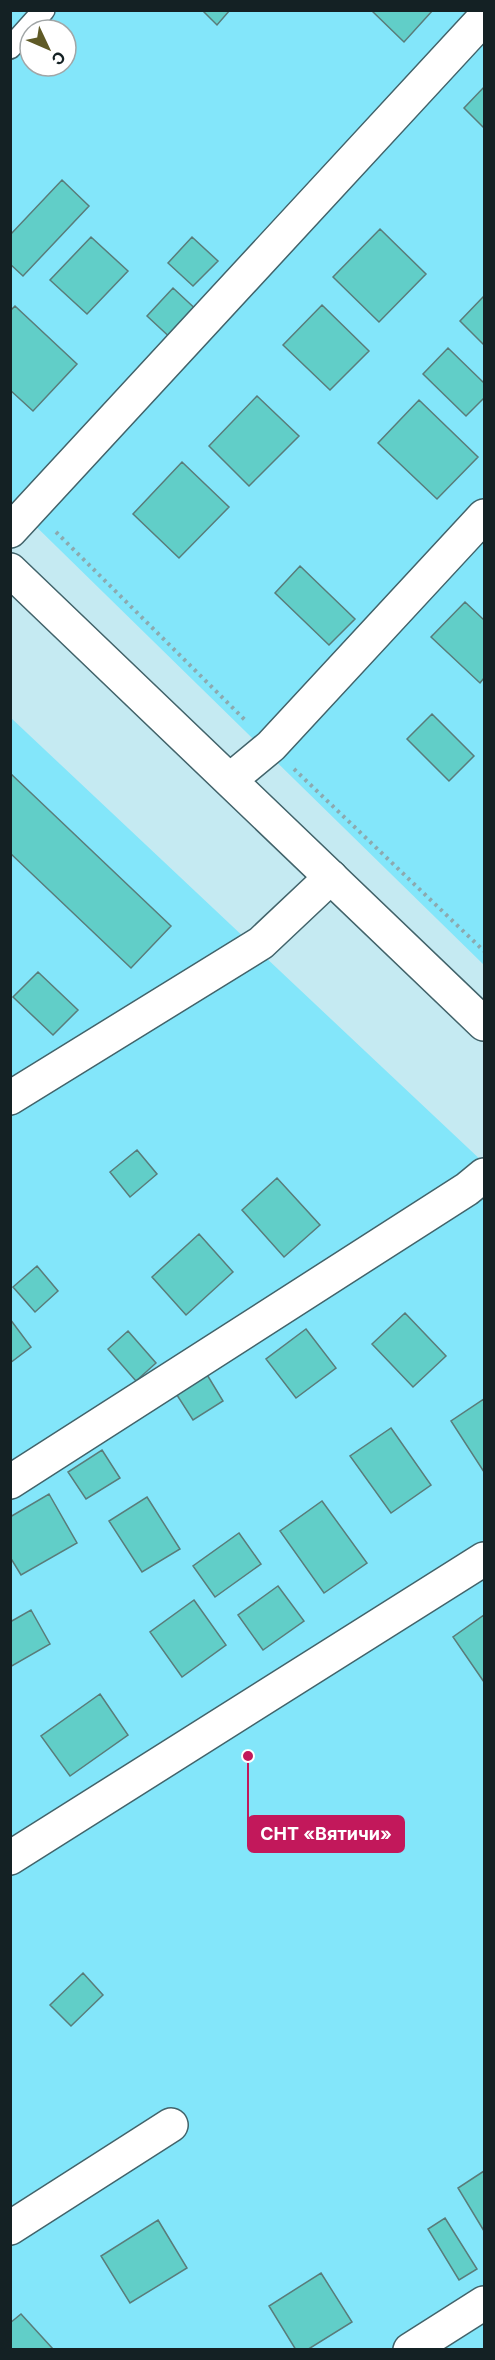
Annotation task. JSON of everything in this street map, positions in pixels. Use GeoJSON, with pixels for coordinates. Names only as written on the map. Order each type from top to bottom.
{"type":"FeatureCollection","features":[{"type":"Feature","properties":{"kind":"street"},"geometry":{"type":"LineString","coordinates":[[10,531],[484,18]]}},
{"type":"Feature","properties":{"kind":"street"},"geometry":{"type":"LineString","coordinates":[[230,780],[271,746],[484,516]]}},
{"type":"Feature","properties":{"kind":"street"},"geometry":{"type":"LineString","coordinates":[[11,571],[331,877],[481,1015]]}},
{"type":"Feature","properties":{"kind":"street"},"geometry":{"type":"LineString","coordinates":[[10,1098],[261,943],[331,877]]}},
{"type":"Feature","properties":{"kind":"street"},"geometry":{"type":"LineString","coordinates":[[10,1482],[467,1189],[484,1175]]}},
{"type":"Feature","properties":{"kind":"street"},"geometry":{"type":"LineString","coordinates":[[10,1858],[484,1559]]}},
{"type":"Feature","properties":{"kind":"street"},"geometry":{"type":"LineString","coordinates":[[10,2228],[171,2125]]}},
{"type":"Feature","properties":{"kind":"street"},"geometry":{"type":"LineString","coordinates":[[410,2349],[484,2303]]}},
{"type":"Feature","properties":{"kind":"lane"},"geometry":{"type":"LineString","coordinates":[[10,48],[44,10]]}},
{"type":"Feature","properties":{"kind":"shaded area"},"geometry":{"type":"Polygon","coordinates":[[[10,11],[484,11],[484,965],[11,502],[10,11]]]}},
{"type":"Feature","properties":{"kind":"shaded area"},"geometry":{"type":"Polygon","coordinates":[[[10,717],[484,1163],[484,2349],[11,2349],[10,717]]]}},
{"type":"Feature","properties":{"kind":"building"},"geometry":{"type":"Polygon","coordinates":[[[202,10],[230,10],[217,25],[202,10]]]}},
{"type":"Feature","properties":{"kind":"building"},"geometry":{"type":"Polygon","coordinates":[[[371,10],[433,10],[404,42],[371,10]]]}},
{"type":"Feature","properties":{"kind":"building"},"geometry":{"type":"Polygon","coordinates":[[[484,87],[484,128],[464,108],[484,87]]]}},
{"type":"Feature","properties":{"kind":"building"},"geometry":{"type":"Polygon","coordinates":[[[62,180],[89,206],[23,276],[10,264],[10,235],[62,180]]]}},
{"type":"Feature","properties":{"kind":"building"},"geometry":{"type":"Polygon","coordinates":[[[380,229],[426,274],[379,322],[333,277],[380,229]]]}},
{"type":"Feature","properties":{"kind":"building"},"geometry":{"type":"Polygon","coordinates":[[[91,237],[128,271],[87,314],[50,280],[91,237]]]}},
{"type":"Feature","properties":{"kind":"building"},"geometry":{"type":"Polygon","coordinates":[[[192,237],[218,261],[193,286],[168,263],[192,237]]]}},
{"type":"Feature","properties":{"kind":"building"},"geometry":{"type":"Polygon","coordinates":[[[173,288],[201,314],[175,342],[147,316],[173,288]]]}},
{"type":"Feature","properties":{"kind":"building"},"geometry":{"type":"Polygon","coordinates":[[[483,297],[484,299],[484,345],[460,321],[483,297]]]}},
{"type":"Feature","properties":{"kind":"building"},"geometry":{"type":"Polygon","coordinates":[[[322,305],[369,351],[330,390],[283,345],[322,305]]]}},
{"type":"Feature","properties":{"kind":"building"},"geometry":{"type":"Polygon","coordinates":[[[15,306],[77,364],[33,411],[10,390],[10,311],[15,306]]]}},
{"type":"Feature","properties":{"kind":"building"},"geometry":{"type":"Polygon","coordinates":[[[448,348],[484,383],[484,398],[466,416],[423,374],[448,348]]]}},
{"type":"Feature","properties":{"kind":"building"},"geometry":{"type":"Polygon","coordinates":[[[257,396],[299,436],[249,486],[209,446],[257,396]]]}},
{"type":"Feature","properties":{"kind":"building"},"geometry":{"type":"Polygon","coordinates":[[[419,400],[478,457],[437,499],[378,443],[419,400]]]}},
{"type":"Feature","properties":{"kind":"building"},"geometry":{"type":"Polygon","coordinates":[[[182,462],[229,507],[179,558],[133,514],[182,462]]]}},
{"type":"Feature","properties":{"kind":"building"},"geometry":{"type":"Polygon","coordinates":[[[300,566],[355,619],[329,645],[275,593],[300,566]]]}},
{"type":"Feature","properties":{"kind":"building"},"geometry":{"type":"Polygon","coordinates":[[[465,602],[484,620],[484,678],[480,683],[431,637],[465,602]]]}},
{"type":"Feature","properties":{"kind":"building"},"geometry":{"type":"Polygon","coordinates":[[[432,714],[474,756],[449,781],[407,739],[432,714]]]}},
{"type":"Feature","properties":{"kind":"building"},"geometry":{"type":"Polygon","coordinates":[[[10,773],[171,926],[131,968],[10,853],[10,773]]]}},
{"type":"Feature","properties":{"kind":"building"},"geometry":{"type":"Polygon","coordinates":[[[38,972],[78,1010],[53,1035],[13,997],[38,972]]]}},
{"type":"Feature","properties":{"kind":"building"},"geometry":{"type":"Polygon","coordinates":[[[137,1150],[157,1174],[130,1197],[110,1172],[137,1150]]]}},
{"type":"Feature","properties":{"kind":"building"},"geometry":{"type":"Polygon","coordinates":[[[277,1178],[320,1225],[284,1257],[242,1210],[277,1178]]]}},
{"type":"Feature","properties":{"kind":"building"},"geometry":{"type":"Polygon","coordinates":[[[199,1234],[233,1272],[186,1315],[152,1277],[199,1234]]]}},
{"type":"Feature","properties":{"kind":"building"},"geometry":{"type":"Polygon","coordinates":[[[37,1266],[58,1291],[35,1312],[13,1287],[37,1266]]]}},
{"type":"Feature","properties":{"kind":"building"},"geometry":{"type":"Polygon","coordinates":[[[405,1313],[446,1356],[413,1387],[372,1344],[405,1313]]]}},
{"type":"Feature","properties":{"kind":"building"},"geometry":{"type":"Polygon","coordinates":[[[10,1319],[31,1347],[10,1363],[10,1319]]]}},
{"type":"Feature","properties":{"kind":"building"},"geometry":{"type":"Polygon","coordinates":[[[306,1329],[336,1368],[296,1398],[266,1359],[306,1329]]]}},
{"type":"Feature","properties":{"kind":"building"},"geometry":{"type":"Polygon","coordinates":[[[128,1331],[156,1363],[136,1381],[108,1349],[128,1331]]]}},
{"type":"Feature","properties":{"kind":"building"},"geometry":{"type":"Polygon","coordinates":[[[206,1373],[223,1401],[193,1420],[175,1392],[206,1373]]]}},
{"type":"Feature","properties":{"kind":"building"},"geometry":{"type":"Polygon","coordinates":[[[484,1399],[484,1472],[451,1421],[484,1399]]]}},
{"type":"Feature","properties":{"kind":"building"},"geometry":{"type":"Polygon","coordinates":[[[391,1428],[431,1485],[391,1513],[350,1456],[391,1428]]]}},
{"type":"Feature","properties":{"kind":"building"},"geometry":{"type":"Polygon","coordinates":[[[102,1450],[120,1478],[86,1499],[68,1472],[102,1450]]]}},
{"type":"Feature","properties":{"kind":"building"},"geometry":{"type":"Polygon","coordinates":[[[49,1494],[77,1543],[21,1575],[10,1557],[10,1517],[49,1494]]]}},
{"type":"Feature","properties":{"kind":"building"},"geometry":{"type":"Polygon","coordinates":[[[147,1497],[180,1549],[142,1572],[109,1521],[147,1497]]]}},
{"type":"Feature","properties":{"kind":"building"},"geometry":{"type":"Polygon","coordinates":[[[322,1501],[367,1563],[324,1593],[280,1531],[322,1501]]]}},
{"type":"Feature","properties":{"kind":"building"},"geometry":{"type":"Polygon","coordinates":[[[239,1533],[261,1564],[215,1597],[193,1566],[239,1533]]]}},
{"type":"Feature","properties":{"kind":"building"},"geometry":{"type":"Polygon","coordinates":[[[278,1586],[304,1621],[263,1650],[238,1615],[278,1586]]]}},
{"type":"Feature","properties":{"kind":"building"},"geometry":{"type":"Polygon","coordinates":[[[194,1600],[226,1645],[182,1677],[150,1632],[194,1600]]]}},
{"type":"Feature","properties":{"kind":"building"},"geometry":{"type":"Polygon","coordinates":[[[31,1610],[50,1644],[10,1667],[10,1622],[31,1610]]]}},
{"type":"Feature","properties":{"kind":"building"},"geometry":{"type":"Polygon","coordinates":[[[484,1615],[484,1682],[453,1637],[484,1615]]]}},
{"type":"Feature","properties":{"kind":"building"},"geometry":{"type":"Polygon","coordinates":[[[100,1694],[128,1735],[70,1776],[41,1736],[100,1694]]]}},
{"type":"Feature","properties":{"kind":"building"},"geometry":{"type":"Polygon","coordinates":[[[83,1973],[103,1995],[71,2026],[50,2005],[83,1973]]]}},
{"type":"Feature","properties":{"kind":"building"},"geometry":{"type":"Polygon","coordinates":[[[484,2171],[484,2231],[458,2188],[484,2171]]]}},
{"type":"Feature","properties":{"kind":"building"},"geometry":{"type":"Polygon","coordinates":[[[445,2218],[477,2269],[459,2280],[428,2229],[445,2218]]]}},
{"type":"Feature","properties":{"kind":"building"},"geometry":{"type":"Polygon","coordinates":[[[158,2220],[187,2268],[130,2303],[101,2256],[158,2220]]]}},
{"type":"Feature","properties":{"kind":"building"},"geometry":{"type":"Polygon","coordinates":[[[321,2273],[352,2322],[307,2350],[296,2350],[269,2306],[321,2273]]]}},
{"type":"Feature","properties":{"kind":"building"},"geometry":{"type":"Polygon","coordinates":[[[21,2314],[52,2350],[10,2350],[10,2323],[21,2314]]]}},
{"type":"Feature","properties":{"kind":"place","name":"СНТ «Вятичи»"},"geometry":{"type":"Point","coordinates":[248,1756]}}]}
